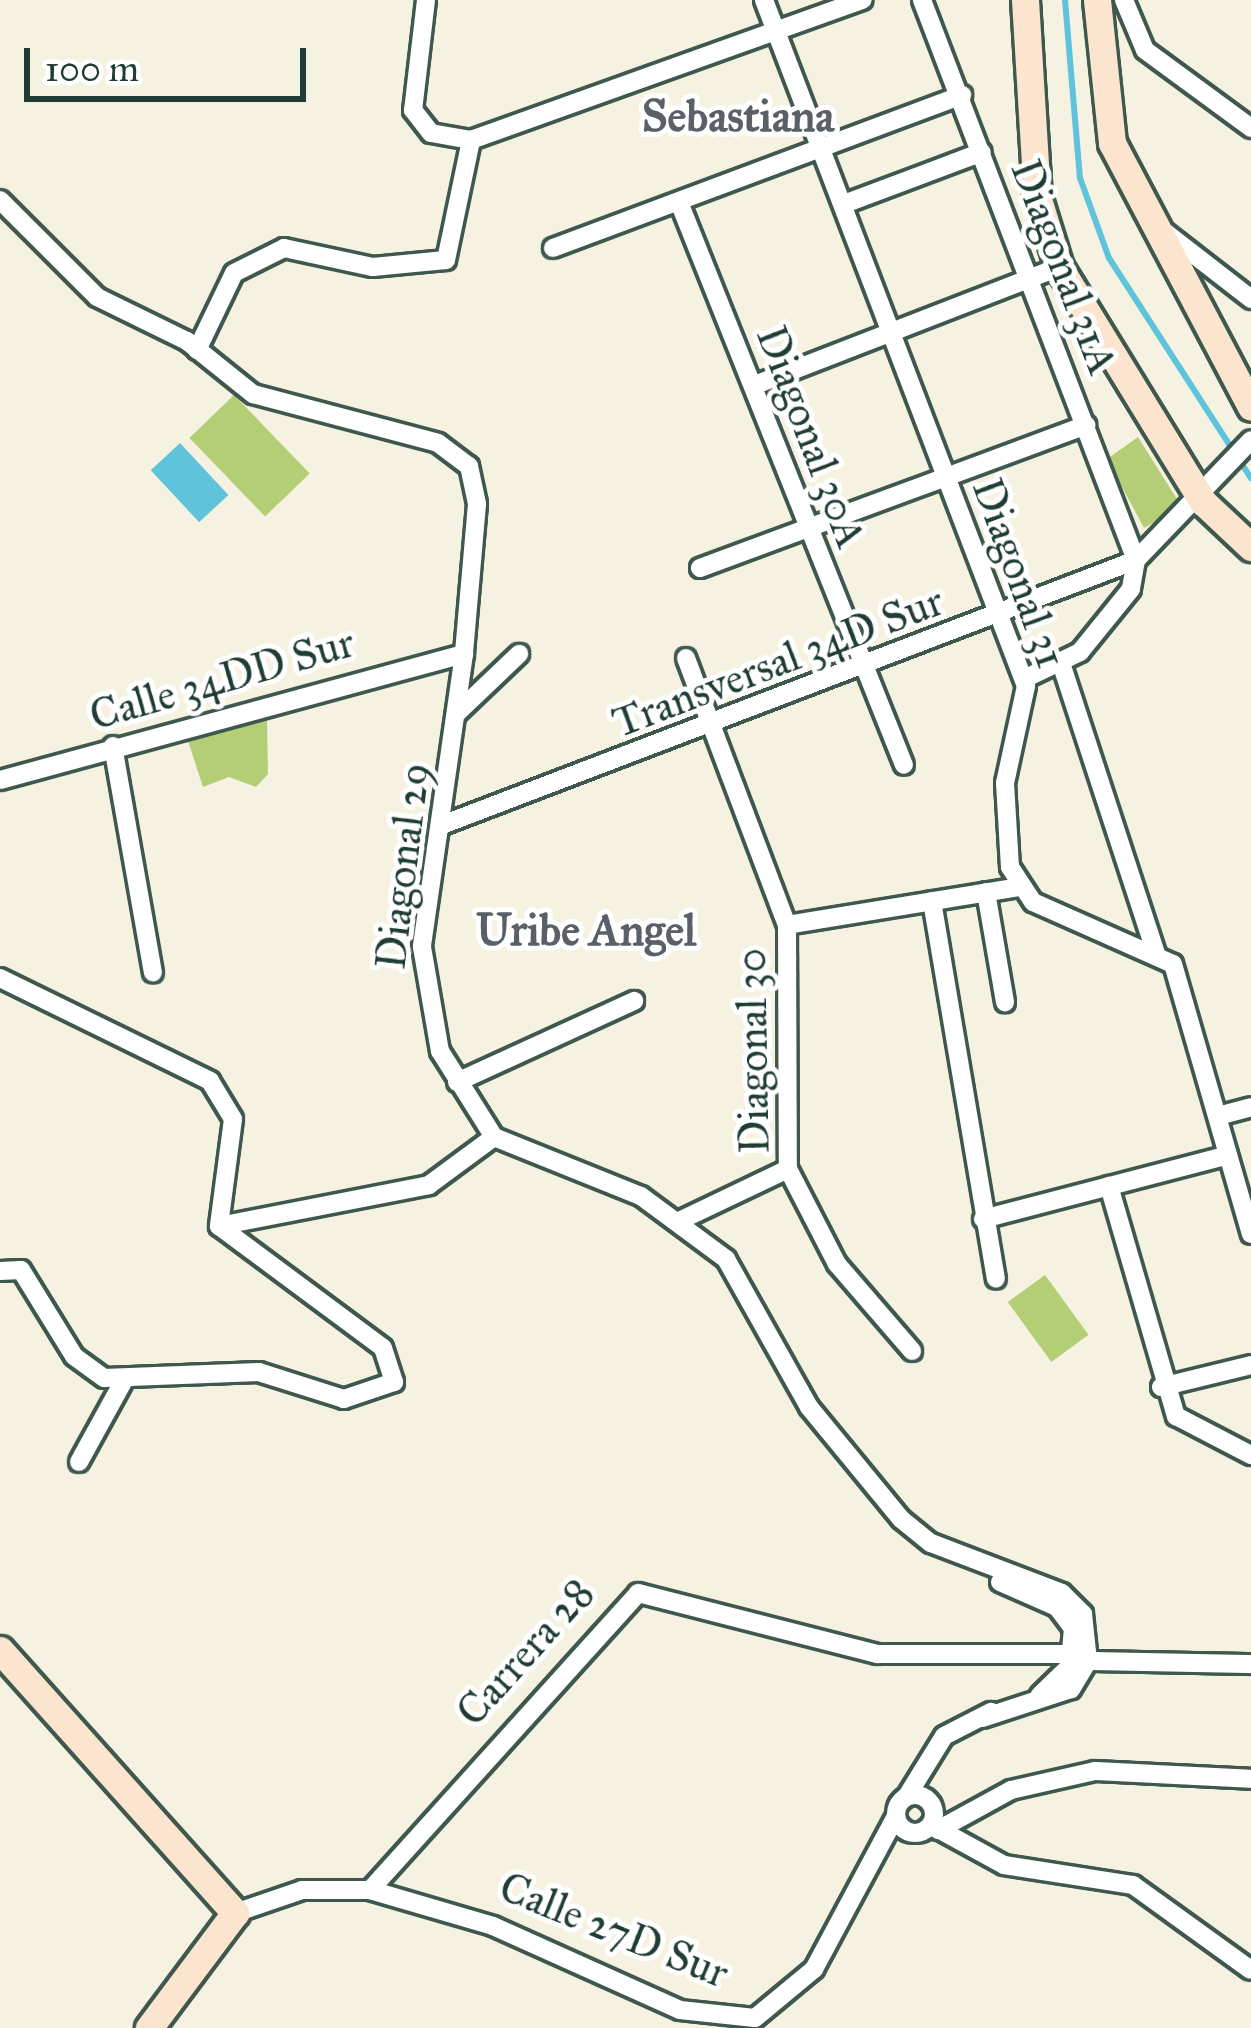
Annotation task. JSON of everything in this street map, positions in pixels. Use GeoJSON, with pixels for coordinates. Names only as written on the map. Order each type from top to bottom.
{"type":"FeatureCollection","features":[{"type":"Feature","properties":{"kind":"main road"},"geometry":{"type":"LineString","coordinates":[[1025,0],[1037,196],[1059,267],[1202,502],[1251,548]]}},
{"type":"Feature","properties":{"kind":"main road"},"geometry":{"type":"LineString","coordinates":[[1096,0],[1112,143],[1251,407]]}},
{"type":"Feature","properties":{"kind":"main road"},"geometry":{"type":"LineString","coordinates":[[0,1651],[235,1913],[149,2028]]}},
{"type":"Feature","properties":{"kind":"street"},"geometry":{"type":"LineString","coordinates":[[426,0],[413,110],[431,133],[471,140],[863,0]]}},
{"type":"Feature","properties":{"kind":"street","name":"Diagonal 31"},"geometry":{"type":"LineString","coordinates":[[764,0],[1024,680],[1005,783],[1019,887]]}},
{"type":"Feature","properties":{"kind":"street","name":"Diagonal 31A"},"geometry":{"type":"LineString","coordinates":[[922,0],[1136,560]]}},
{"type":"Feature","properties":{"kind":"street"},"geometry":{"type":"LineString","coordinates":[[1124,0],[1145,50],[1251,128]]}},
{"type":"Feature","properties":{"kind":"street"},"geometry":{"type":"LineString","coordinates":[[553,248],[962,95]]}},
{"type":"Feature","properties":{"kind":"street"},"geometry":{"type":"LineString","coordinates":[[197,350],[234,273],[284,248],[387,268],[446,260],[471,140]]}},
{"type":"Feature","properties":{"kind":"street"},"geometry":{"type":"LineString","coordinates":[[844,204],[982,152]]}},
{"type":"Feature","properties":{"kind":"street","name":"Diagonal 29"},"geometry":{"type":"LineString","coordinates":[[0,200],[114,310],[197,350],[253,394],[438,443],[469,466],[477,504],[424,996],[457,1082],[494,1137]]}},
{"type":"Feature","properties":{"kind":"street","name":"Diagonal 30A"},"geometry":{"type":"LineString","coordinates":[[679,202],[755,385],[861,671],[904,765]]}},
{"type":"Feature","properties":{"kind":"street"},"geometry":{"type":"LineString","coordinates":[[1157,226],[1251,299]]}},
{"type":"Feature","properties":{"kind":"street"},"geometry":{"type":"LineString","coordinates":[[755,385],[1059,267]]}},
{"type":"Feature","properties":{"kind":"street"},"geometry":{"type":"LineString","coordinates":[[700,568],[1086,425]]}},
{"type":"Feature","properties":{"kind":"street"},"geometry":{"type":"LineString","coordinates":[[1024,680],[1062,666],[1131,589],[1136,560],[1202,502],[1247,446]]}},
{"type":"Feature","properties":{"kind":"street","name":"Transversal 34D Sur"},"geometry":{"type":"LineString","coordinates":[[442,825],[712,728],[1136,560]]}},
{"type":"Feature","properties":{"kind":"street","name":"Calle 34DD Sur"},"geometry":{"type":"LineString","coordinates":[[0,780],[464,654]]}},
{"type":"Feature","properties":{"kind":"street"},"geometry":{"type":"LineString","coordinates":[[457,713],[519,654]]}},
{"type":"Feature","properties":{"kind":"street","name":"Diagonal 30"},"geometry":{"type":"LineString","coordinates":[[686,658],[787,926],[788,1168],[837,1264],[912,1351]]}},
{"type":"Feature","properties":{"kind":"street"},"geometry":{"type":"LineString","coordinates":[[1062,666],[1156,953]]}},
{"type":"Feature","properties":{"kind":"street"},"geometry":{"type":"LineString","coordinates":[[113,746],[153,973]]}},
{"type":"Feature","properties":{"kind":"street"},"geometry":{"type":"LineString","coordinates":[[787,926],[1019,887],[1156,953],[1180,976],[1251,1234]]}},
{"type":"Feature","properties":{"kind":"street"},"geometry":{"type":"LineString","coordinates":[[986,892],[1005,1002]]}},
{"type":"Feature","properties":{"kind":"street"},"geometry":{"type":"LineString","coordinates":[[932,901],[996,1279]]}},
{"type":"Feature","properties":{"kind":"street"},"geometry":{"type":"LineString","coordinates":[[0,977],[210,1081],[233,1119],[219,1226]]}},
{"type":"Feature","properties":{"kind":"street"},"geometry":{"type":"LineString","coordinates":[[457,1082],[634,1001]]}},
{"type":"Feature","properties":{"kind":"street"},"geometry":{"type":"LineString","coordinates":[[1218,1116],[1251,1107]]}},
{"type":"Feature","properties":{"kind":"street"},"geometry":{"type":"LineString","coordinates":[[219,1226],[429,1184],[494,1137],[680,1221],[740,1278],[855,1470],[950,1552],[1062,1593],[1089,1630],[1058,1699],[983,1718],[944,1736],[923,1765],[915,1796],[935,1828],[1004,1865],[1133,1885],[1251,1970]]}},
{"type":"Feature","properties":{"kind":"street"},"geometry":{"type":"LineString","coordinates":[[983,1220],[1228,1155]]}},
{"type":"Feature","properties":{"kind":"street"},"geometry":{"type":"LineString","coordinates":[[680,1221],[788,1168]]}},
{"type":"Feature","properties":{"kind":"street"},"geometry":{"type":"LineString","coordinates":[[1109,1186],[1161,1388],[1176,1415],[1251,1455]]}},
{"type":"Feature","properties":{"kind":"street"},"geometry":{"type":"LineString","coordinates":[[0,1270],[21,1270],[74,1356],[122,1382],[259,1372],[344,1399],[394,1382],[391,1354],[219,1226]]}},
{"type":"Feature","properties":{"kind":"street"},"geometry":{"type":"LineString","coordinates":[[1161,1388],[1251,1365]]}},
{"type":"Feature","properties":{"kind":"street"},"geometry":{"type":"LineString","coordinates":[[79,1462],[122,1382]]}},
{"type":"Feature","properties":{"kind":"street","name":"Carrera 28"},"geometry":{"type":"LineString","coordinates":[[370,1890],[638,1593],[877,1654],[1080,1658]]}},
{"type":"Feature","properties":{"kind":"street"},"geometry":{"type":"LineString","coordinates":[[1080,1658],[1251,1664]]}},
{"type":"Feature","properties":{"kind":"street"},"geometry":{"type":"LineString","coordinates":[[884,1847],[1011,1790],[1095,1772],[1251,1779]]}},
{"type":"Feature","properties":{"kind":"street","name":"Calle 27D Sur"},"geometry":{"type":"LineString","coordinates":[[370,1890],[731,2021],[797,1993],[884,1847],[896,1816],[915,1796]]}},
{"type":"Feature","properties":{"kind":"street"},"geometry":{"type":"LineString","coordinates":[[896,1816],[911,1832]]}},
{"type":"Feature","properties":{"kind":"street"},"geometry":{"type":"LineString","coordinates":[[235,1913],[302,1890],[370,1890]]}},
{"type":"Feature","properties":{"kind":"green space"},"geometry":{"type":"Polygon","coordinates":[[[234,395],[310,473],[265,516],[189,438],[234,395]]]}},
{"type":"Feature","properties":{"kind":"green space"},"geometry":{"type":"Polygon","coordinates":[[[1138,437],[1182,507],[1144,528],[1107,459],[1138,437]]]}},
{"type":"Feature","properties":{"kind":"green space"},"geometry":{"type":"Polygon","coordinates":[[[267,719],[268,774],[256,787],[229,777],[203,787],[187,738],[267,719]]]}},
{"type":"Feature","properties":{"kind":"green space"},"geometry":{"type":"Polygon","coordinates":[[[1045,1275],[1088,1335],[1051,1362],[1008,1302],[1045,1275]]]}},
{"type":"Feature","properties":{"kind":"water"},"geometry":{"type":"Polygon","coordinates":[[[180,443],[228,495],[199,522],[151,470],[180,443]]]}},
{"type":"Feature","properties":{"kind":"waterway"},"geometry":{"type":"LineString","coordinates":[[1065,0],[1080,178],[1109,258],[1251,478]]}},
{"type":"Feature","properties":{"kind":"district","name":"Sebastiana"},"geometry":{"type":"Point","coordinates":[738,116]}},
{"type":"Feature","properties":{"kind":"district","name":"Uribe Angel"},"geometry":{"type":"Point","coordinates":[586,930]}}]}
